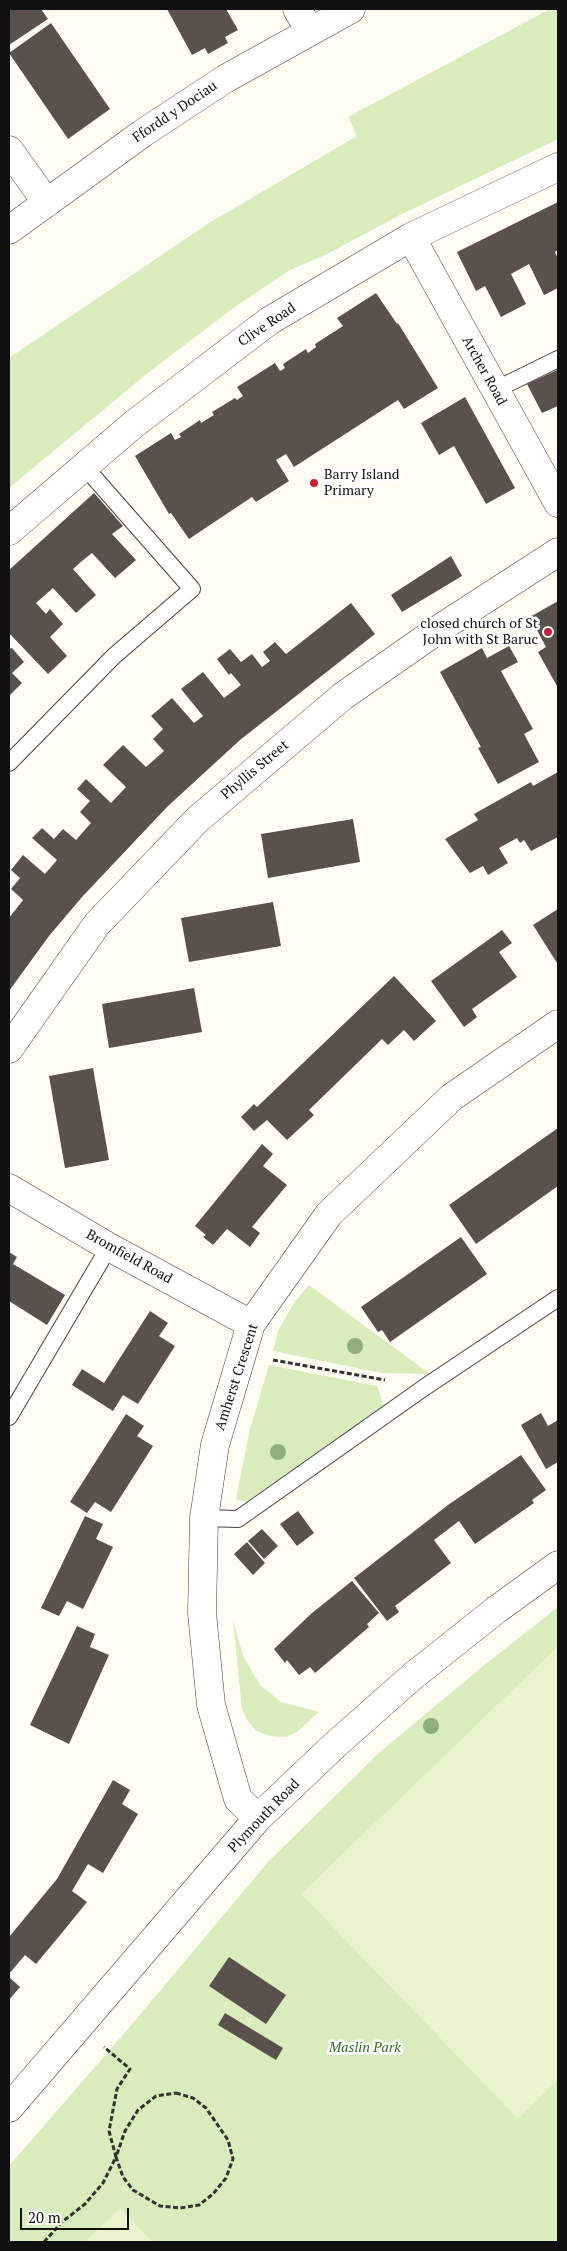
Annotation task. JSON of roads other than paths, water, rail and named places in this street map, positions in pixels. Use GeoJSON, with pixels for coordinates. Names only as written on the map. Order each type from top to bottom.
{"type":"FeatureCollection","features":[{"type":"Feature","properties":{"kind":"street","name":"Ffordd y Dociau"},"geometry":{"type":"LineString","coordinates":[[9,230],[143,133],[225,79],[303,20],[351,9]]}},
{"type":"Feature","properties":{"kind":"street"},"geometry":{"type":"LineString","coordinates":[[9,150],[47,202]]}},
{"type":"Feature","properties":{"kind":"street","name":"Clive Road"},"geometry":{"type":"LineString","coordinates":[[9,531],[134,424],[269,321],[411,238],[558,167]]}},
{"type":"Feature","properties":{"kind":"street","name":"Archer Road"},"geometry":{"type":"LineString","coordinates":[[411,238],[558,503]]}},
{"type":"Feature","properties":{"kind":"street","name":"Phyllis Street"},"geometry":{"type":"LineString","coordinates":[[9,1049],[96,924],[198,819],[343,696],[439,629],[558,552]]}},
{"type":"Feature","properties":{"kind":"street","name":"Amherst Crescent"},"geometry":{"type":"LineString","coordinates":[[258,1818],[238,1799],[211,1705],[202,1613],[204,1518],[215,1445],[251,1324],[329,1214],[452,1097],[558,1024]]}},
{"type":"Feature","properties":{"kind":"street","name":"Bromfield Road"},"geometry":{"type":"LineString","coordinates":[[9,1188],[109,1247],[251,1324]]}},
{"type":"Feature","properties":{"kind":"street","name":"Plymouth Road"},"geometry":{"type":"LineString","coordinates":[[9,2108],[258,1818],[336,1744],[413,1676],[496,1610],[558,1565]]}},
{"type":"Feature","properties":{"kind":"lane"},"geometry":{"type":"LineString","coordinates":[[495,390],[558,359]]}},
{"type":"Feature","properties":{"kind":"lane"},"geometry":{"type":"LineString","coordinates":[[9,763],[114,656],[192,589],[84,466]]}},
{"type":"Feature","properties":{"kind":"lane"},"geometry":{"type":"LineString","coordinates":[[9,1417],[109,1247]]}},
{"type":"Feature","properties":{"kind":"lane"},"geometry":{"type":"LineString","coordinates":[[204,1518],[238,1519],[425,1387],[558,1298]]}},
{"type":"Feature","properties":{"kind":"place","name":"Barry Island Primary"},"geometry":{"type":"Point","coordinates":[314,483]}},
{"type":"Feature","properties":{"kind":"place","name":"closed church of St John with St Baruc"},"geometry":{"type":"Point","coordinates":[548,632]}},
{"type":"Feature","properties":{"kind":"park label","name":"Maslin Park"},"geometry":{"type":"Point","coordinates":[365,2048]}}]}
